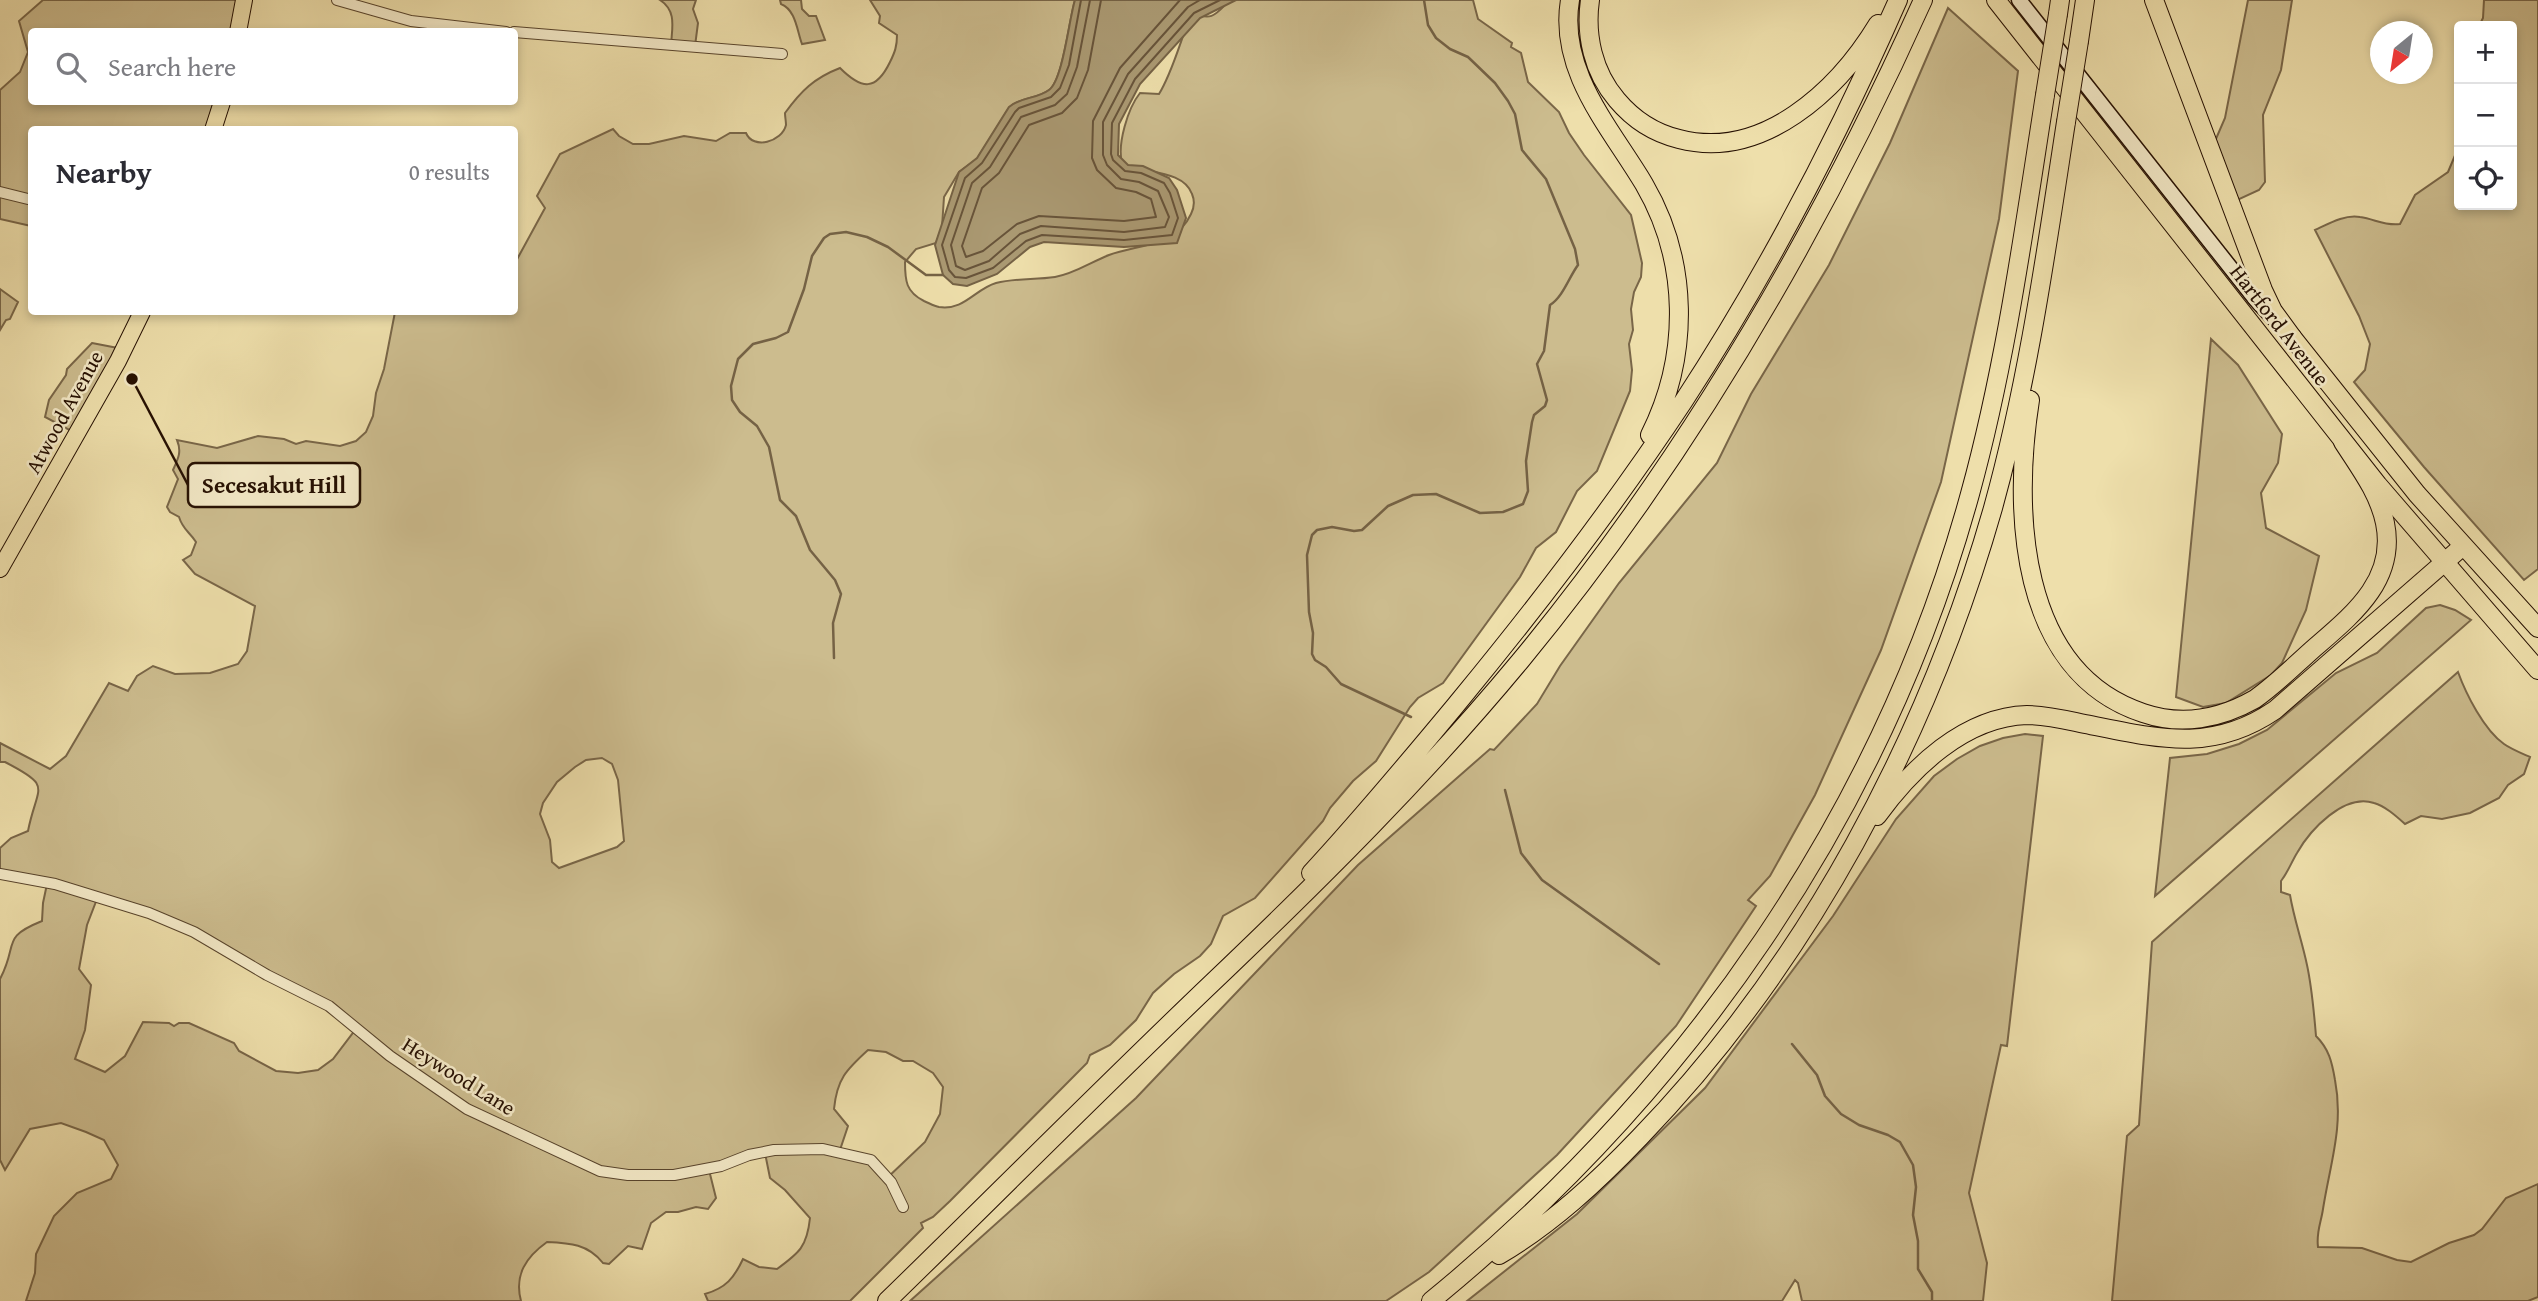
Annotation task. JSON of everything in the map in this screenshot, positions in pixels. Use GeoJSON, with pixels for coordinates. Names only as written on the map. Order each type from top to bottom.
{"type":"FeatureCollection","features":[{"type":"Feature","properties":{"kind":"highway"},"geometry":{"type":"LineString","coordinates":[[1570,0],[1569,31],[1576,69],[1587,93],[1659,213],[1674,261],[1680,313],[1675,368],[1658,420],[1578,552]]}},
{"type":"Feature","properties":{"kind":"highway"},"geometry":{"type":"LineString","coordinates":[[1590,0],[1589,30],[1595,63],[1619,102],[1640,122],[1655,131],[1686,141],[1716,143],[1760,132],[1790,117],[1817,98],[1856,57],[1892,0]]}},
{"type":"Feature","properties":{"kind":"highway"},"geometry":{"type":"LineString","coordinates":[[1213,982],[1387,789],[1510,640],[1578,552],[1678,410],[1762,272],[1849,108],[1898,0]]}},
{"type":"Feature","properties":{"kind":"highway"},"geometry":{"type":"LineString","coordinates":[[887,1301],[1321,880],[1424,773],[1521,660],[1612,543],[1703,411],[1774,295],[1857,142],[1923,0]]}},
{"type":"Feature","properties":{"kind":"highway","name":"Hartford Avenue"},"geometry":{"type":"LineString","coordinates":[[1996,0],[2343,442],[2538,670]]}},
{"type":"Feature","properties":{"kind":"highway"},"geometry":{"type":"LineString","coordinates":[[1452,1284],[1516,1245],[1595,1181],[1654,1123],[1725,1041],[1792,946],[1889,776],[1942,657],[1993,508],[2019,402],[2085,0]]}},
{"type":"Feature","properties":{"kind":"highway"},"geometry":{"type":"LineString","coordinates":[[2154,0],[2263,290],[2273,312],[2292,337]]}},
{"type":"Feature","properties":{"kind":"highway"},"geometry":{"type":"LineString","coordinates":[[1431,1301],[1508,1236],[1570,1178],[1684,1050],[1750,961],[1784,909],[1863,770],[1923,636],[1970,496],[2004,351],[2059,7]]}},
{"type":"Feature","properties":{"kind":"highway"},"geometry":{"type":"LineString","coordinates":[[2047,241],[2039,344],[2023,455],[2022,510],[2025,540],[2034,587],[2053,635],[2082,674],[2111,699],[2137,712],[2164,719],[2200,719],[2228,712],[2263,693],[2361,606],[2374,589],[2382,570],[2386,532],[2375,495],[2343,442]]}},
{"type":"Feature","properties":{"kind":"highway","name":"Hartford Avenue"},"geometry":{"type":"LineString","coordinates":[[2292,337],[2402,477],[2538,628]]}},
{"type":"Feature","properties":{"kind":"highway"},"geometry":{"type":"LineString","coordinates":[[1836,873],[1912,774],[1936,752],[1975,729],[2006,718],[2037,715],[2172,740],[2204,739],[2235,731],[2275,710],[2463,546]]}},
{"type":"Feature","properties":{"kind":"main road"},"geometry":{"type":"LineString","coordinates":[[239,28],[244,0]]}},
{"type":"Feature","properties":{"kind":"main road","name":"Hartford Avenue"},"geometry":{"type":"LineString","coordinates":[[2019,0],[2256,300],[2292,337]]}},
{"type":"Feature","properties":{"kind":"main road"},"geometry":{"type":"LineString","coordinates":[[214,126],[221,105]]}},
{"type":"Feature","properties":{"kind":"main road","name":"Atwood Avenue"},"geometry":{"type":"LineString","coordinates":[[0,569],[118,361],[141,315]]}},
{"type":"Feature","properties":{"kind":"street"},"geometry":{"type":"LineString","coordinates":[[337,0],[411,21],[471,28]]}},
{"type":"Feature","properties":{"kind":"street"},"geometry":{"type":"LineString","coordinates":[[518,32],[782,54]]}},
{"type":"Feature","properties":{"kind":"street"},"geometry":{"type":"LineString","coordinates":[[0,192],[28,199]]}},
{"type":"Feature","properties":{"kind":"street","name":"Heywood Lane"},"geometry":{"type":"LineString","coordinates":[[0,874],[55,884],[149,913],[194,932],[267,975],[329,1006],[382,1050],[467,1109],[600,1171],[628,1175],[674,1175],[774,1150],[823,1149],[871,1160],[891,1182],[903,1207]]}},
{"type":"Feature","properties":{"kind":"shaded area"},"geometry":{"type":"Polygon","coordinates":[[[43,0],[244,0],[239,28],[28,28],[28,52],[19,21],[43,0]]]}},
{"type":"Feature","properties":{"kind":"shaded area"},"geometry":{"type":"Polygon","coordinates":[[[660,0],[696,0],[693,9],[698,23],[695,46],[671,45],[671,15],[660,0]]]}},
{"type":"Feature","properties":{"kind":"shaded area"},"geometry":{"type":"Polygon","coordinates":[[[780,0],[801,0],[802,9],[809,16],[816,16],[825,40],[802,44],[793,16],[780,0]]]}},
{"type":"Feature","properties":{"kind":"shaded area"},"geometry":{"type":"Polygon","coordinates":[[[870,0],[1075,0],[1062,62],[1054,84],[1044,93],[1009,108],[977,159],[959,172],[944,197],[942,227],[936,243],[916,249],[905,262],[906,280],[913,294],[933,305],[948,307],[962,303],[996,283],[1055,277],[1109,255],[1156,243],[1176,233],[1184,225],[1194,204],[1187,186],[1171,176],[1122,163],[1121,146],[1128,117],[1140,93],[1159,94],[1192,13],[1213,15],[1230,0],[1473,0],[1478,19],[1512,43],[1511,47],[1521,53],[1528,82],[1559,112],[1584,155],[1631,215],[1642,263],[1641,277],[1634,292],[1631,309],[1633,330],[1629,344],[1632,370],[1630,391],[1597,471],[1577,491],[1556,532],[1536,548],[1520,577],[1443,683],[1418,698],[1410,707],[1376,761],[1353,781],[1330,808],[1323,821],[1255,898],[1223,916],[1211,944],[1200,956],[1153,993],[1136,1020],[1110,1045],[1090,1055],[1087,1063],[950,1201],[933,1217],[921,1223],[923,1228],[850,1301],[708,1301],[705,1294],[719,1289],[728,1281],[743,1259],[759,1267],[777,1269],[801,1248],[807,1236],[810,1218],[785,1190],[770,1178],[765,1153],[709,1170],[716,1198],[708,1209],[696,1207],[666,1212],[651,1223],[642,1249],[628,1246],[609,1264],[603,1263],[585,1248],[547,1242],[533,1254],[524,1267],[519,1283],[521,1301],[26,1301],[35,1273],[36,1254],[54,1216],[77,1193],[111,1179],[118,1165],[104,1140],[61,1123],[30,1129],[5,1170],[0,1160],[0,979],[15,937],[42,921],[47,884],[0,875],[0,848],[11,838],[28,831],[38,789],[31,777],[5,762],[0,762],[0,743],[50,769],[66,756],[109,683],[128,691],[137,676],[153,666],[175,674],[210,673],[238,664],[247,651],[255,606],[195,574],[183,560],[191,555],[196,542],[179,517],[167,507],[178,479],[173,470],[179,452],[177,440],[217,448],[258,436],[284,439],[296,444],[306,441],[340,446],[356,441],[366,432],[373,416],[394,315],[518,315],[518,258],[545,208],[537,196],[560,154],[613,129],[633,144],[649,144],[684,136],[716,141],[730,133],[746,133],[755,141],[767,142],[783,131],[786,125],[785,113],[791,105],[823,76],[840,68],[862,83],[868,84],[879,78],[893,55],[897,35],[879,23],[880,16],[870,0]],[[602,758],[586,760],[557,782],[543,803],[540,814],[550,840],[552,862],[559,868],[617,847],[624,841],[618,780],[612,764],[602,758]],[[97,899],[87,925],[79,969],[91,985],[85,1030],[75,1059],[105,1072],[125,1056],[143,1022],[169,1023],[174,1026],[189,1023],[234,1043],[239,1051],[276,1071],[298,1073],[318,1070],[333,1059],[355,1030],[333,1010],[191,932],[97,899]],[[868,1050],[848,1070],[837,1090],[834,1109],[848,1126],[840,1150],[869,1160],[887,1178],[925,1142],[940,1114],[943,1087],[933,1073],[913,1061],[903,1061],[886,1052],[868,1050]]]}},
{"type":"Feature","properties":{"kind":"shaded area"},"geometry":{"type":"Polygon","coordinates":[[[2248,0],[2292,0],[2281,70],[2263,115],[2265,182],[2259,190],[2233,202],[2212,148],[2225,118],[2248,0]]]}},
{"type":"Feature","properties":{"kind":"shaded area"},"geometry":{"type":"Polygon","coordinates":[[[2484,0],[2538,0],[2538,569],[2524,580],[2424,467],[2354,382],[2365,370],[2370,344],[2359,316],[2315,230],[2354,216],[2400,224],[2415,195],[2448,172],[2454,158],[2454,210],[2517,210],[2517,21],[2482,21],[2484,0]]]}},
{"type":"Feature","properties":{"kind":"shaded area"},"geometry":{"type":"Polygon","coordinates":[[[1948,8],[2018,71],[1999,219],[1941,482],[1881,650],[1815,795],[1770,876],[1748,900],[1756,906],[1676,1026],[1557,1155],[1429,1272],[1386,1301],[910,1301],[1136,1098],[1358,865],[1490,749],[1494,750],[1537,704],[1560,666],[1619,583],[1717,463],[1751,394],[1829,265],[1890,143],[1948,8]]]}},
{"type":"Feature","properties":{"kind":"shaded area"},"geometry":{"type":"Polygon","coordinates":[[[28,52],[28,105],[220,105],[214,126],[28,126],[28,225],[0,219],[0,90],[20,72],[28,52]]]}},
{"type":"Feature","properties":{"kind":"shaded area"},"geometry":{"type":"Polygon","coordinates":[[[0,289],[18,302],[10,319],[6,320],[0,330],[0,289]]]}},
{"type":"Feature","properties":{"kind":"shaded area"},"geometry":{"type":"Polygon","coordinates":[[[2211,339],[2238,365],[2282,434],[2278,463],[2261,493],[2266,528],[2319,556],[2306,610],[2282,663],[2271,675],[2226,703],[2203,707],[2176,697],[2211,339]]]}},
{"type":"Feature","properties":{"kind":"shaded area"},"geometry":{"type":"Polygon","coordinates":[[[92,343],[123,349],[75,433],[45,417],[49,400],[66,375],[67,369],[92,343]]]}},
{"type":"Feature","properties":{"kind":"shaded area"},"geometry":{"type":"Polygon","coordinates":[[[2440,605],[2471,620],[2155,896],[2170,758],[2207,754],[2239,744],[2267,730],[2336,673],[2377,653],[2426,608],[2440,605]]]}},
{"type":"Feature","properties":{"kind":"shaded area"},"geometry":{"type":"Polygon","coordinates":[[[2458,672],[2471,701],[2490,730],[2504,744],[2530,757],[2524,774],[2508,785],[2499,798],[2470,813],[2442,819],[2421,816],[2405,824],[2378,804],[2363,801],[2351,803],[2329,816],[2310,834],[2281,881],[2281,892],[2290,895],[2312,991],[2316,1036],[2329,1056],[2337,1097],[2335,1145],[2318,1232],[2318,1247],[2362,1248],[2411,1262],[2449,1243],[2474,1235],[2482,1229],[2506,1198],[2538,1184],[2538,1297],[2528,1301],[2112,1301],[2127,1136],[2139,1125],[2152,942],[2458,672]]]}},
{"type":"Feature","properties":{"kind":"shaded area"},"geometry":{"type":"Polygon","coordinates":[[[2025,734],[2043,736],[2007,1046],[2001,1045],[1969,1193],[1987,1263],[1983,1301],[1802,1301],[1795,1280],[1782,1301],[1467,1301],[1577,1214],[1705,1088],[1833,916],[1896,819],[1934,776],[1980,746],[2025,734]]]}},
{"type":"Feature","properties":{"kind":"water"},"geometry":{"type":"Polygon","coordinates":[[[1075,0],[1236,0],[1200,18],[1140,84],[1119,124],[1118,155],[1128,165],[1143,166],[1169,178],[1177,190],[1186,218],[1177,243],[1124,247],[1044,242],[1030,247],[997,274],[967,286],[953,284],[943,275],[935,245],[959,172],[977,158],[1009,107],[1018,101],[1044,93],[1054,84],[1062,62],[1075,0]]]}},
{"type":"Feature","properties":{"kind":"waterway"},"geometry":{"type":"LineString","coordinates":[[1411,717],[1341,684],[1326,667],[1315,660],[1312,654],[1307,555],[1312,535],[1317,530],[1332,527],[1362,530],[1388,506],[1413,495],[1436,494],[1480,513],[1503,512],[1523,504],[1528,491],[1526,461],[1532,422],[1534,415],[1545,406],[1547,400],[1537,364],[1544,351],[1550,305],[1562,292],[1578,265],[1575,249],[1546,179],[1522,150],[1515,114],[1508,101],[1495,83],[1468,57],[1450,49],[1436,38],[1428,25],[1424,0]]}},
{"type":"Feature","properties":{"kind":"waterway"},"geometry":{"type":"LineString","coordinates":[[834,658],[833,623],[841,594],[835,580],[810,550],[796,516],[780,500],[769,447],[757,426],[740,412],[732,400],[731,386],[738,359],[753,344],[788,332],[804,289],[812,256],[824,238],[830,234],[846,232],[867,237],[888,247],[926,275],[943,275]]}},
{"type":"Feature","properties":{"kind":"waterway"},"geometry":{"type":"LineString","coordinates":[[1505,790],[1521,853],[1542,880],[1659,964]]}},
{"type":"Feature","properties":{"kind":"waterway"},"geometry":{"type":"LineString","coordinates":[[1792,1044],[1817,1075],[1825,1096],[1841,1114],[1859,1125],[1900,1142],[1913,1165],[1916,1187],[1913,1215],[1918,1241],[1918,1269],[1932,1292],[1932,1301]]}},
{"type":"Feature","properties":{"kind":"place","name":"Secesakut Hill"},"geometry":{"type":"Point","coordinates":[132,379]}}]}
